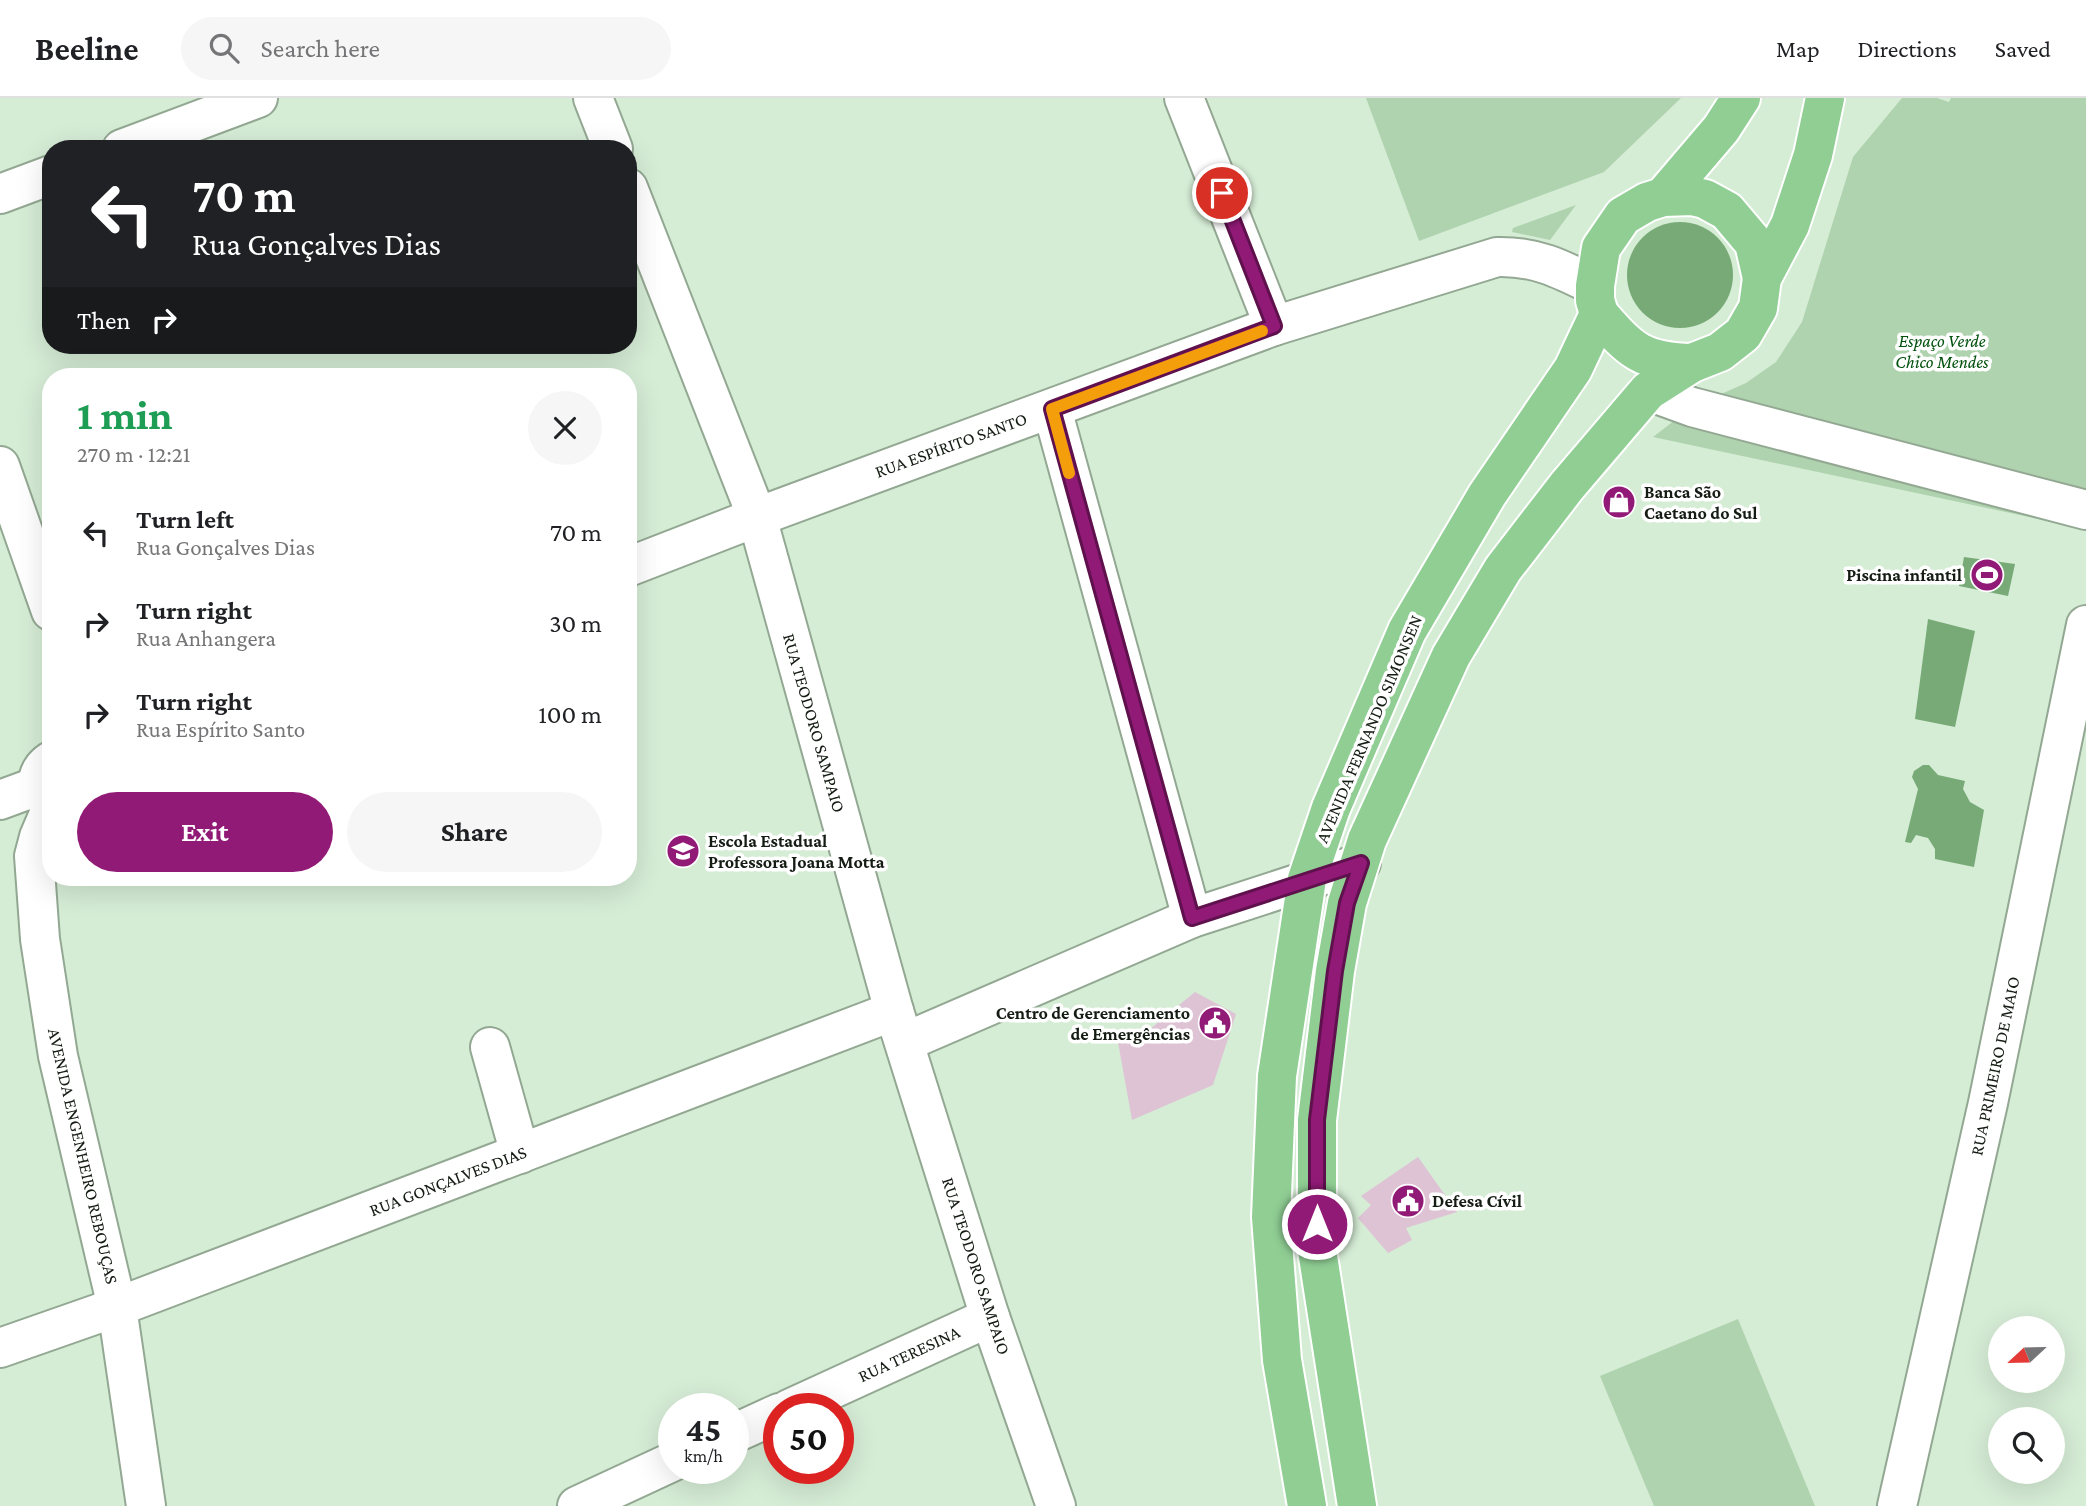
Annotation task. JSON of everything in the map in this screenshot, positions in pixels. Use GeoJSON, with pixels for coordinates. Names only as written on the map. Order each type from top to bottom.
{"type":"FeatureCollection","features":[{"type":"Feature","properties":{"kind":"main road","name":"AVENIDA FERNANDO SIMONSEN"},"geometry":{"type":"LineString","coordinates":[[1307,1506],[1282,1360],[1271,1217],[1277,1076],[1307,879],[1331,808],[1407,631],[1487,495],[1573,369],[1597,300],[1601,248],[1623,216],[1647,202],[1663,197],[1721,129],[1741,98]]}},
{"type":"Feature","properties":{"kind":"main road"},"geometry":{"type":"LineString","coordinates":[[1357,1506],[1317,1250],[1317,1120],[1335,971],[1347,903],[1374,822],[1451,656],[1503,569],[1567,486],[1648,391],[1692,363],[1720,352],[1743,334],[1758,308],[1762,278],[1790,225],[1812,155],[1825,98]]}},
{"type":"Feature","properties":{"kind":"main road"},"geometry":{"type":"LineString","coordinates":[[1663,197],[1692,196],[1705,199],[1727,211],[1754,243],[1762,278]]}},
{"type":"Feature","properties":{"kind":"main road"},"geometry":{"type":"LineString","coordinates":[[1597,300],[1622,341],[1637,353],[1663,362],[1692,363]]}},
{"type":"Feature","properties":{"kind":"street"},"geometry":{"type":"LineString","coordinates":[[146,140],[258,98]]}},
{"type":"Feature","properties":{"kind":"street"},"geometry":{"type":"LineString","coordinates":[[593,98],[609,140]]}},
{"type":"Feature","properties":{"kind":"street"},"geometry":{"type":"LineString","coordinates":[[1184,98],[1274,326]]}},
{"type":"Feature","properties":{"kind":"street"},"geometry":{"type":"LineString","coordinates":[[0,194],[42,178]]}},
{"type":"Feature","properties":{"kind":"street","name":"RUA TEODORO SAMPAIO"},"geometry":{"type":"LineString","coordinates":[[637,211],[757,517],[900,1026],[990,1317],[1056,1506]]}},
{"type":"Feature","properties":{"kind":"street","name":"RUA ESPÍRITO SANTO"},"geometry":{"type":"LineString","coordinates":[[637,564],[1274,326],[1497,257],[1519,257],[1549,264],[1597,300]]}},
{"type":"Feature","properties":{"kind":"street"},"geometry":{"type":"LineString","coordinates":[[1648,391],[1692,407],[2086,510]]}},
{"type":"Feature","properties":{"kind":"street"},"geometry":{"type":"LineString","coordinates":[[1052,409],[1192,918]]}},
{"type":"Feature","properties":{"kind":"street"},"geometry":{"type":"LineString","coordinates":[[0,466],[42,585]]}},
{"type":"Feature","properties":{"kind":"street","name":"RUA PRIMEIRO DE MAIO"},"geometry":{"type":"LineString","coordinates":[[1898,1506],[1988,1103],[2086,625]]}},
{"type":"Feature","properties":{"kind":"street"},"geometry":{"type":"LineString","coordinates":[[0,800],[42,791]]}},
{"type":"Feature","properties":{"kind":"street","name":"AVENIDA ENGENHEIRO REBOUÇAS"},"geometry":{"type":"LineString","coordinates":[[42,821],[34,856],[40,939],[58,1056],[117,1307],[146,1506]]}},
{"type":"Feature","properties":{"kind":"street","name":"RUA GONÇALVES DIAS"},"geometry":{"type":"LineString","coordinates":[[0,1348],[117,1307],[520,1154],[900,1026],[1192,918],[1361,863]]}},
{"type":"Feature","properties":{"kind":"street"},"geometry":{"type":"LineString","coordinates":[[490,1047],[520,1154]]}},
{"type":"Feature","properties":{"kind":"street","name":"RUA TERESINA"},"geometry":{"type":"LineString","coordinates":[[824,1393],[990,1317]]}},
{"type":"Feature","properties":{"kind":"street"},"geometry":{"type":"LineString","coordinates":[[577,1506],[637,1493],[658,1475]]}},
{"type":"Feature","properties":{"kind":"green space"},"geometry":{"type":"Polygon","coordinates":[[[1366,98],[1681,98],[1604,172],[1419,241],[1366,98]]]}},
{"type":"Feature","properties":{"kind":"green space","name":"Espaço Verde Chico Mendes"},"geometry":{"type":"Polygon","coordinates":[[[1902,98],[1937,98],[1949,102],[1951,98],[2086,98],[2086,508],[2076,527],[1653,437],[1692,407],[1746,383],[1776,362],[1802,322],[1853,157],[1902,98]]]}},
{"type":"Feature","properties":{"kind":"green space"},"geometry":{"type":"Polygon","coordinates":[[[1576,205],[1550,240],[1512,232],[1513,228],[1576,205]]]}},
{"type":"Feature","properties":{"kind":"green space"},"geometry":{"type":"Polygon","coordinates":[[[1738,1319],[1815,1506],[1654,1506],[1600,1376],[1738,1319]]]}},
{"type":"Feature","properties":{"kind":"shaded area"},"geometry":{"type":"Polygon","coordinates":[[[1680,222],[1700,226],[1717,238],[1729,255],[1733,275],[1729,295],[1717,312],[1700,324],[1680,328],[1660,324],[1643,312],[1631,295],[1627,275],[1631,255],[1643,238],[1660,226],[1680,222]]]}},
{"type":"Feature","properties":{"kind":"shaded area","name":"Piscina infantil"},"geometry":{"type":"Polygon","coordinates":[[[1964,557],[2015,564],[2008,596],[1959,586],[1964,557]]]}},
{"type":"Feature","properties":{"kind":"shaded area"},"geometry":{"type":"Polygon","coordinates":[[[1928,619],[1975,631],[1955,727],[1915,719],[1928,619]]]}},
{"type":"Feature","properties":{"kind":"shaded area"},"geometry":{"type":"Polygon","coordinates":[[[1923,765],[1929,765],[1938,775],[1965,781],[1963,789],[1970,802],[1984,810],[1974,867],[1935,859],[1935,849],[1928,838],[1916,835],[1911,843],[1905,842],[1918,789],[1912,777],[1914,771],[1923,765]]]}},
{"type":"Feature","properties":{"kind":"building"},"geometry":{"type":"Polygon","coordinates":[[[1195,992],[1236,1014],[1213,1085],[1132,1120],[1118,1042],[1149,1030],[1195,992]]]}},
{"type":"Feature","properties":{"kind":"building","name":"Defesa Cívil"},"geometry":{"type":"Polygon","coordinates":[[[1418,1157],[1457,1212],[1406,1228],[1412,1240],[1388,1253],[1358,1218],[1371,1205],[1361,1196],[1418,1157]]]}},
{"type":"Feature","properties":{"kind":"slow traffic"},"geometry":{"type":"LineString","coordinates":[[1069,473],[1052,409],[1262,331]]}},
{"type":"Feature","properties":{"kind":"place","name":"Banca São Caetano do Sul"},"geometry":{"type":"Point","coordinates":[1619,502]}},
{"type":"Feature","properties":{"kind":"place","name":"Piscina infantil"},"geometry":{"type":"Point","coordinates":[1987,575]}},
{"type":"Feature","properties":{"kind":"place","name":"Escola Estadual Professora Joana Motta"},"geometry":{"type":"Point","coordinates":[683,851]}},
{"type":"Feature","properties":{"kind":"place","name":"Centro de Gerenciamento de Emergências"},"geometry":{"type":"Point","coordinates":[1215,1023]}},
{"type":"Feature","properties":{"kind":"place","name":"Defesa Cívil"},"geometry":{"type":"Point","coordinates":[1408,1201]}},
{"type":"Feature","properties":{"kind":"route"},"geometry":{"type":"LineString","coordinates":[[1222,193],[1274,326],[1052,409],[1192,918],[1361,863],[1347,903],[1335,971],[1317,1120],[1317,1224]]}}]}
